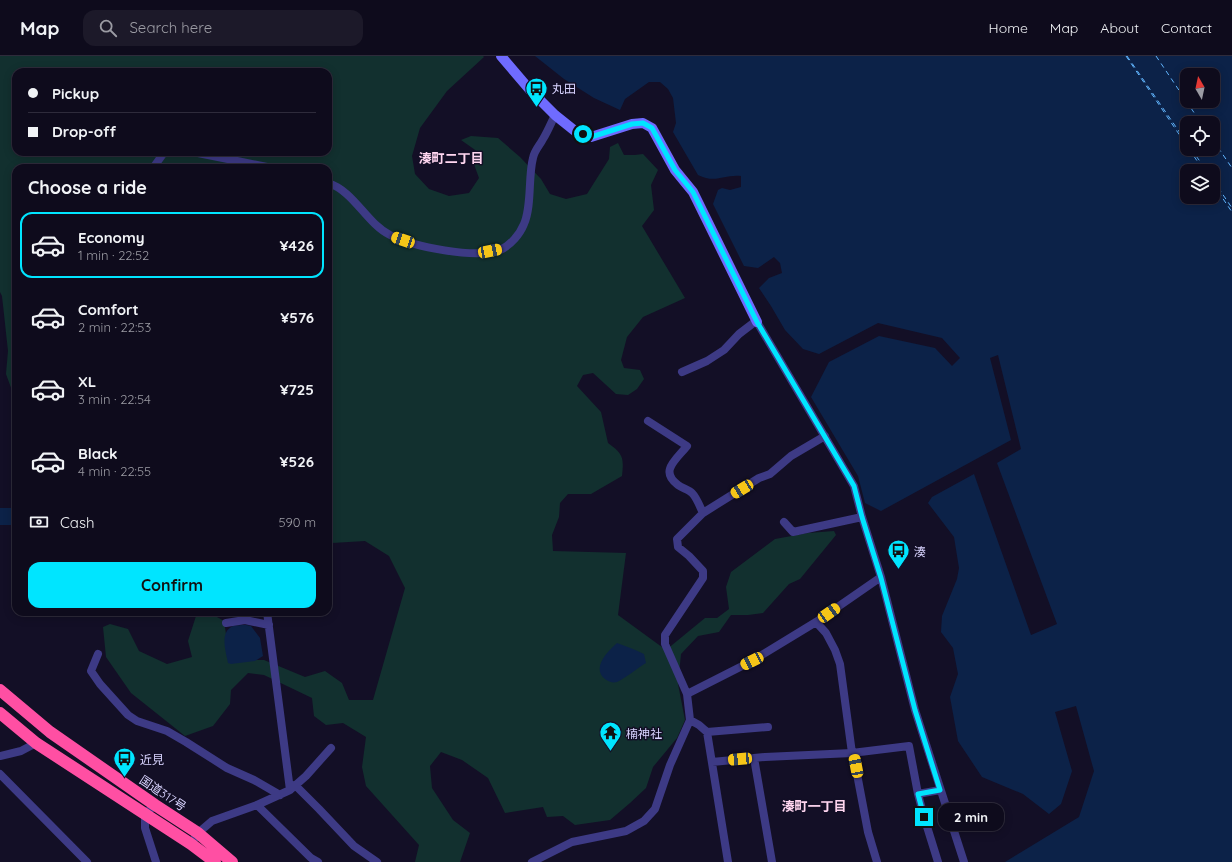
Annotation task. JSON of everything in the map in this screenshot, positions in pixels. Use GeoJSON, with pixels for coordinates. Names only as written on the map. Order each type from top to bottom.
{"type":"FeatureCollection","features":[{"type":"Feature","properties":{"kind":"highway","name":"国道317号"},"geometry":{"type":"LineString","coordinates":[[0,690],[50,732],[155,805],[195,838],[232,862]]}},
{"type":"Feature","properties":{"kind":"highway","name":"国道317号"},"geometry":{"type":"LineString","coordinates":[[0,713],[36,743],[145,814],[195,838],[215,862]]}},
{"type":"Feature","properties":{"kind":"street"},"geometry":{"type":"LineString","coordinates":[[501,56],[530,90],[555,115],[575,131],[591,137],[632,124],[643,123],[652,128],[675,170],[693,192],[757,322],[854,486],[881,578],[915,710],[964,862]]}},
{"type":"Feature","properties":{"kind":"street"},"geometry":{"type":"LineString","coordinates":[[332,184],[346,193],[374,223],[390,235],[416,244],[459,253],[481,253],[500,250],[515,240],[525,223],[533,156],[555,115]]}},
{"type":"Feature","properties":{"kind":"street"},"geometry":{"type":"LineString","coordinates":[[213,156],[252,164]]}},
{"type":"Feature","properties":{"kind":"street"},"geometry":{"type":"LineString","coordinates":[[682,372],[707,361],[724,350],[739,334],[757,322]]}},
{"type":"Feature","properties":{"kind":"street"},"geometry":{"type":"LineString","coordinates":[[648,421],[687,446],[673,463],[669,470],[669,475],[676,483],[692,493],[703,513]]}},
{"type":"Feature","properties":{"kind":"street"},"geometry":{"type":"LineString","coordinates":[[532,862],[572,842],[626,831],[644,821],[655,809],[670,765],[690,720],[687,694],[664,644],[665,635],[703,578],[703,571],[678,547],[677,539],[703,513],[759,478],[770,474],[791,456],[825,436]]}},
{"type":"Feature","properties":{"kind":"street"},"geometry":{"type":"LineString","coordinates":[[784,522],[793,532],[862,517]]}},
{"type":"Feature","properties":{"kind":"street"},"geometry":{"type":"LineString","coordinates":[[687,694],[752,661],[816,622],[881,578]]}},
{"type":"Feature","properties":{"kind":"street"},"geometry":{"type":"LineString","coordinates":[[268,616],[292,788],[319,809],[354,846],[377,862]]}},
{"type":"Feature","properties":{"kind":"street"},"geometry":{"type":"LineString","coordinates":[[226,623],[245,620],[270,625]]}},
{"type":"Feature","properties":{"kind":"street"},"geometry":{"type":"LineString","coordinates":[[816,622],[826,633],[835,650],[840,664],[852,753],[868,832],[877,862]]}},
{"type":"Feature","properties":{"kind":"street"},"geometry":{"type":"LineString","coordinates":[[98,654],[91,671],[100,684],[128,715],[137,721],[167,731],[227,768],[254,780],[280,795]]}},
{"type":"Feature","properties":{"kind":"street"},"geometry":{"type":"LineString","coordinates":[[690,720],[707,732],[768,727]]}},
{"type":"Feature","properties":{"kind":"street"},"geometry":{"type":"LineString","coordinates":[[707,732],[728,862]]}},
{"type":"Feature","properties":{"kind":"street"},"geometry":{"type":"LineString","coordinates":[[0,756],[21,751],[36,743]]}},
{"type":"Feature","properties":{"kind":"street"},"geometry":{"type":"LineString","coordinates":[[712,762],[754,758],[852,753],[909,746],[918,794],[938,862]]}},
{"type":"Feature","properties":{"kind":"street"},"geometry":{"type":"LineString","coordinates":[[195,838],[212,821],[257,805],[292,788],[306,776],[331,748]]}},
{"type":"Feature","properties":{"kind":"street"},"geometry":{"type":"LineString","coordinates":[[754,758],[772,862]]}},
{"type":"Feature","properties":{"kind":"street"},"geometry":{"type":"LineString","coordinates":[[0,774],[87,862]]}},
{"type":"Feature","properties":{"kind":"street"},"geometry":{"type":"LineString","coordinates":[[918,794],[940,790]]}},
{"type":"Feature","properties":{"kind":"street"},"geometry":{"type":"LineString","coordinates":[[155,805],[145,814],[145,828],[156,862]]}},
{"type":"Feature","properties":{"kind":"street"},"geometry":{"type":"LineString","coordinates":[[257,805],[311,858],[318,862]]}},
{"type":"Feature","properties":{"kind":"green space"},"geometry":{"type":"Polygon","coordinates":[[[0,56],[483,56],[484,57],[447,91],[420,128],[412,156],[415,174],[429,189],[449,196],[469,193],[479,178],[472,159],[478,152],[461,140],[471,136],[498,138],[520,157],[541,179],[550,194],[566,199],[587,194],[609,159],[610,147],[618,143],[624,155],[643,154],[658,170],[651,185],[654,210],[642,226],[685,298],[643,317],[627,337],[621,360],[624,368],[640,370],[644,379],[637,389],[628,395],[616,394],[593,373],[583,375],[577,386],[601,412],[608,443],[620,453],[621,456],[623,464],[622,476],[591,494],[568,494],[560,503],[559,517],[552,535],[553,551],[626,553],[618,615],[666,650],[705,618],[717,618],[729,609],[726,587],[731,572],[775,539],[808,533],[834,531],[836,535],[800,579],[789,584],[763,613],[731,615],[719,632],[698,636],[681,654],[678,684],[685,720],[677,738],[653,767],[646,788],[610,820],[575,825],[563,816],[547,817],[543,807],[505,813],[488,778],[462,760],[441,752],[430,766],[432,788],[453,820],[470,833],[460,862],[415,862],[419,845],[366,786],[362,767],[366,737],[343,723],[326,725],[314,716],[312,698],[264,675],[248,673],[231,690],[230,704],[213,726],[185,736],[131,693],[106,657],[103,627],[110,624],[128,629],[139,651],[167,664],[192,657],[188,641],[196,616],[215,616],[224,621],[230,660],[264,660],[305,677],[325,671],[342,683],[349,700],[373,700],[405,588],[389,556],[365,541],[332,543],[332,164],[12,164],[12,390],[6,374],[8,351],[2,296],[0,292],[0,56]]]}},
{"type":"Feature","properties":{"kind":"water"},"geometry":{"type":"Polygon","coordinates":[[[535,56],[1232,56],[1232,862],[1005,862],[1079,817],[1094,771],[1076,706],[1055,712],[1072,771],[1061,804],[1049,814],[1023,794],[982,777],[958,741],[950,697],[958,674],[953,648],[941,632],[942,616],[957,579],[959,568],[954,537],[928,503],[932,497],[974,474],[1031,635],[1057,624],[997,463],[1021,449],[998,355],[990,358],[1011,440],[881,511],[865,503],[858,476],[811,397],[829,362],[879,336],[935,348],[952,366],[960,358],[942,338],[878,323],[819,354],[803,349],[785,330],[759,288],[769,278],[782,273],[780,263],[774,257],[758,268],[744,266],[713,204],[718,190],[722,188],[730,190],[741,187],[741,176],[710,179],[698,175],[673,132],[676,123],[673,98],[668,89],[660,82],[649,82],[625,99],[620,110],[594,98],[564,79],[535,56]]]}},
{"type":"Feature","properties":{"kind":"water"},"geometry":{"type":"Polygon","coordinates":[[[0,508],[12,508],[12,525],[0,525],[0,508]]]}},
{"type":"Feature","properties":{"kind":"water"},"geometry":{"type":"Polygon","coordinates":[[[233,626],[251,626],[260,638],[263,656],[255,661],[231,664],[228,663],[224,643],[226,633],[233,626]]]}},
{"type":"Feature","properties":{"kind":"water"},"geometry":{"type":"Polygon","coordinates":[[[617,643],[644,654],[646,663],[617,682],[610,682],[601,675],[600,665],[609,650],[617,643]]]}},
{"type":"Feature","properties":{"kind":"ferry route"},"geometry":{"type":"LineString","coordinates":[[1126,56],[1180,136]]}},
{"type":"Feature","properties":{"kind":"ferry route"},"geometry":{"type":"LineString","coordinates":[[1127,56],[1180,133]]}},
{"type":"Feature","properties":{"kind":"ferry route"},"geometry":{"type":"LineString","coordinates":[[1156,56],[1196,116]]}},
{"type":"Feature","properties":{"kind":"ferry route"},"geometry":{"type":"LineString","coordinates":[[1220,150],[1232,168]]}},
{"type":"Feature","properties":{"kind":"ferry route"},"geometry":{"type":"LineString","coordinates":[[1194,156],[1199,164]]}},
{"type":"Feature","properties":{"kind":"ferry route"},"geometry":{"type":"LineString","coordinates":[[1196,156],[1202,164]]}},
{"type":"Feature","properties":{"kind":"ferry route"},"geometry":{"type":"LineString","coordinates":[[1220,190],[1232,208]]}},
{"type":"Feature","properties":{"kind":"ferry route"},"geometry":{"type":"LineString","coordinates":[[1220,194],[1232,212]]}},
{"type":"Feature","properties":{"kind":"place","name":"丸田"},"geometry":{"type":"Point","coordinates":[536,108]}},
{"type":"Feature","properties":{"kind":"place","name":"湊"},"geometry":{"type":"Point","coordinates":[898,570]}},
{"type":"Feature","properties":{"kind":"place","name":"楠神社"},"geometry":{"type":"Point","coordinates":[610,752]}},
{"type":"Feature","properties":{"kind":"place","name":"近見"},"geometry":{"type":"Point","coordinates":[125,778]}},
{"type":"Feature","properties":{"kind":"district","name":"湊町二丁目"},"geometry":{"type":"Point","coordinates":[451,158]}},
{"type":"Feature","properties":{"kind":"district","name":"湊町一丁目"},"geometry":{"type":"Point","coordinates":[814,806]}},
{"type":"Feature","properties":{"kind":"route"},"geometry":{"type":"LineString","coordinates":[[583,134],[591,137],[632,124],[643,123],[652,128],[675,170],[693,192],[757,322],[854,486],[881,578],[915,710],[940,790],[918,794],[924,817]]}}]}
